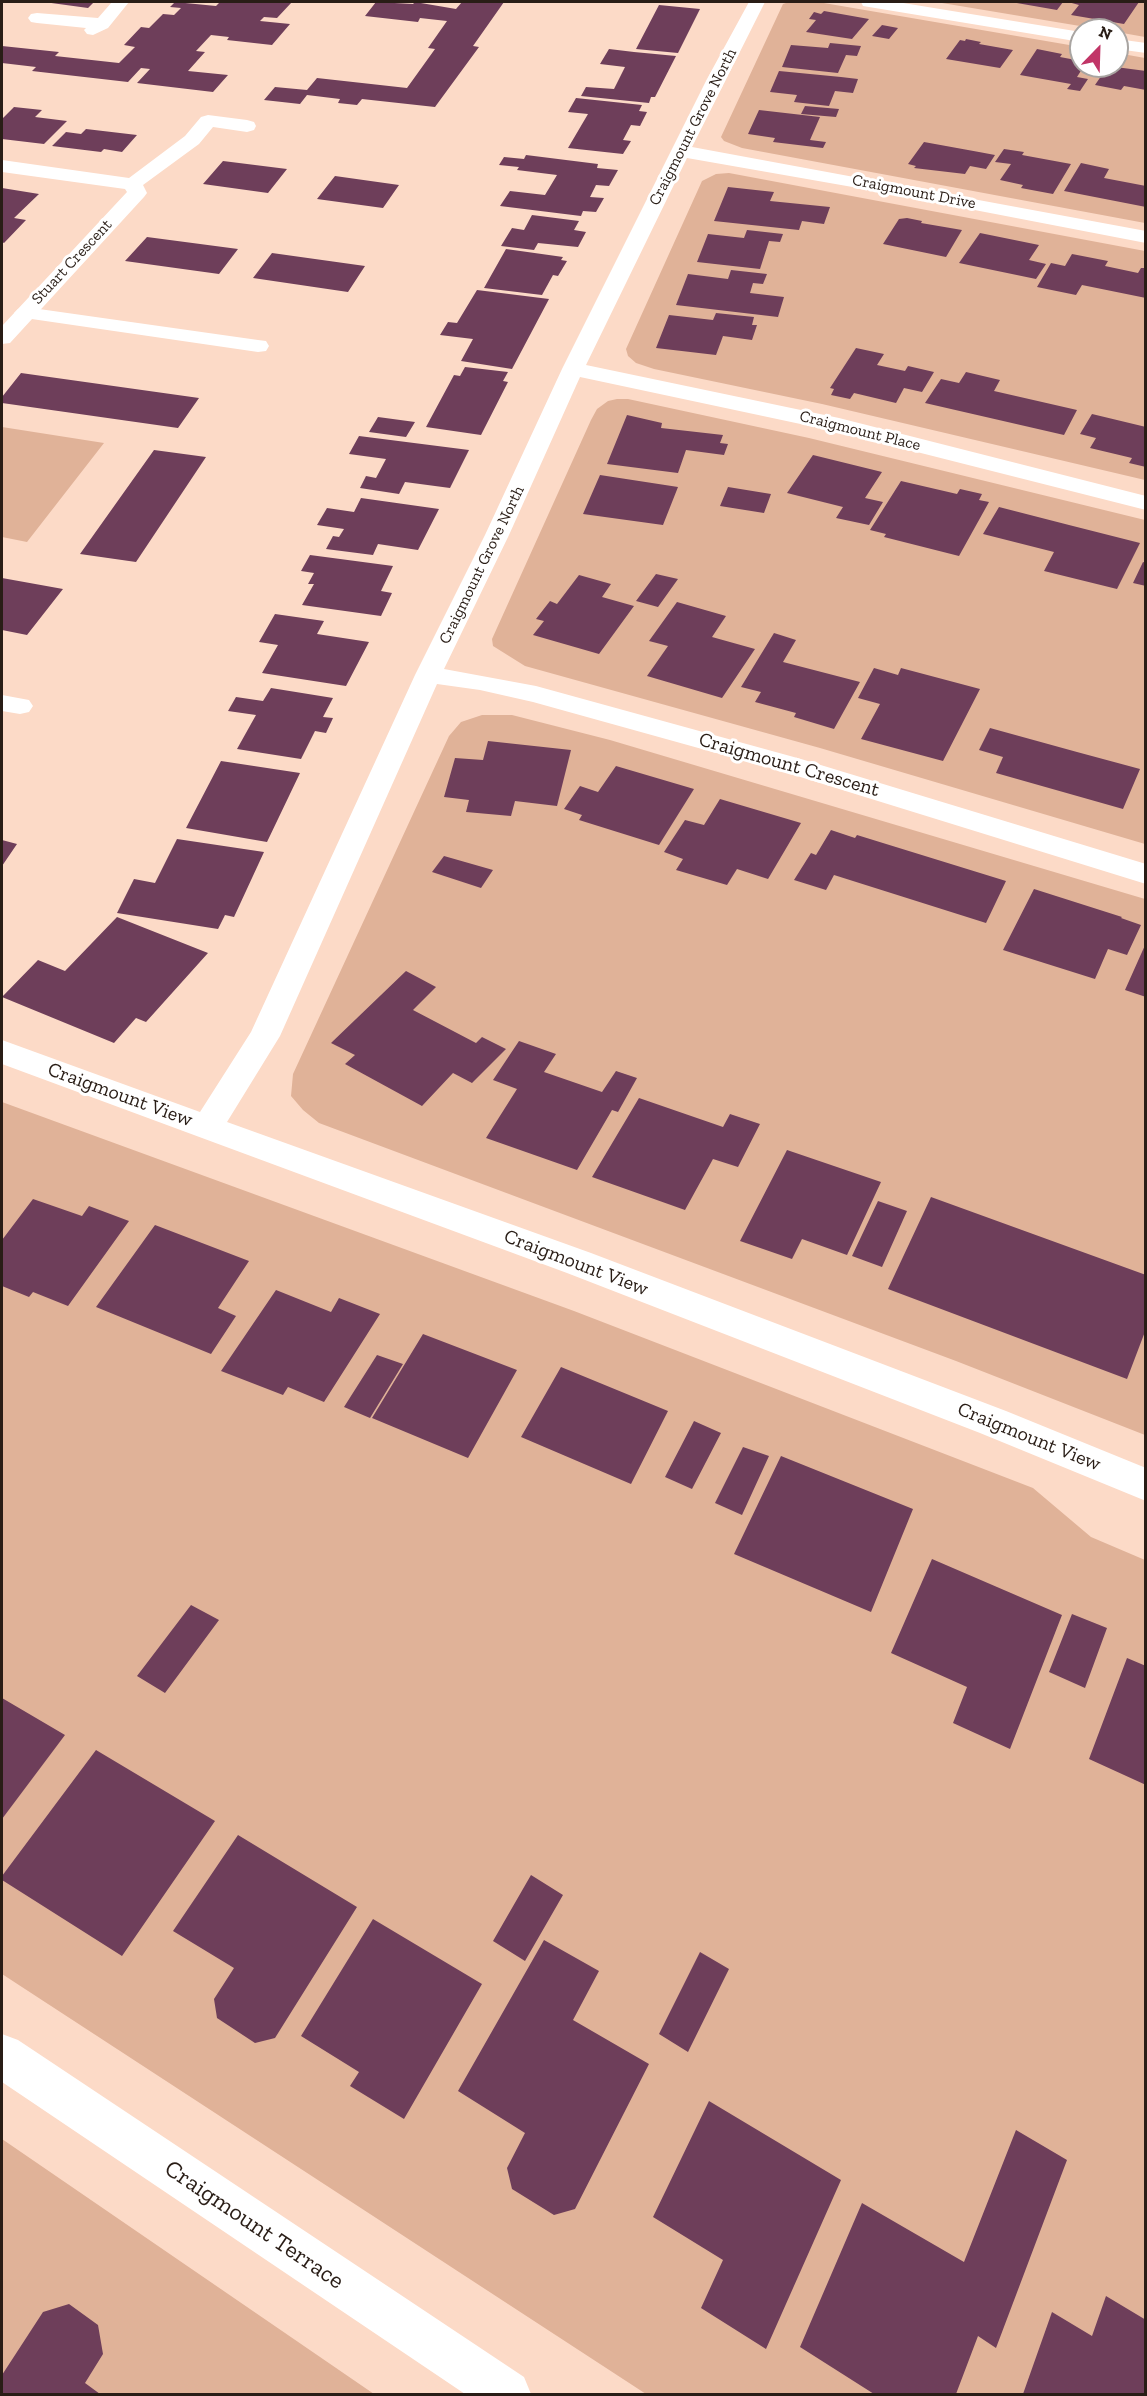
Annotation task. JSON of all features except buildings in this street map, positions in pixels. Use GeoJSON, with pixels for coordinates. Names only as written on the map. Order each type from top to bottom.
{"type":"FeatureCollection","features":[{"type":"Feature","properties":{"kind":"street"},"geometry":{"type":"LineString","coordinates":[[37,18],[98,27],[121,2]]}},
{"type":"Feature","properties":{"kind":"street","name":"Craigmount Grove North"},"geometry":{"type":"LineString","coordinates":[[207,1127],[264,1036],[428,675],[497,536],[573,369],[716,79],[757,2]]}},
{"type":"Feature","properties":{"kind":"street"},"geometry":{"type":"LineString","coordinates":[[869,2],[1069,36]]}},
{"type":"Feature","properties":{"kind":"street"},"geometry":{"type":"LineString","coordinates":[[1129,46],[1146,48]]}},
{"type":"Feature","properties":{"kind":"street","name":"Stuart Crescent"},"geometry":{"type":"LineString","coordinates":[[2,338],[136,193],[133,184],[185,146],[208,121],[247,126]]}},
{"type":"Feature","properties":{"kind":"street","name":"Craigmount Drive"},"geometry":{"type":"LineString","coordinates":[[682,151],[870,184],[1146,237]]}},
{"type":"Feature","properties":{"kind":"street"},"geometry":{"type":"LineString","coordinates":[[2,166],[133,184]]}},
{"type":"Feature","properties":{"kind":"street"},"geometry":{"type":"LineString","coordinates":[[25,313],[258,346]]}},
{"type":"Feature","properties":{"kind":"street","name":"Craigmount Place"},"geometry":{"type":"LineString","coordinates":[[573,369],[839,425],[1146,503]]}},
{"type":"Feature","properties":{"kind":"street","name":"Craigmount Crescent"},"geometry":{"type":"LineString","coordinates":[[428,675],[480,682],[536,694],[614,715],[791,765],[1146,874]]}},
{"type":"Feature","properties":{"kind":"street","name":"Craigmount View"},"geometry":{"type":"LineString","coordinates":[[2,1052],[590,1268],[982,1417],[1146,1485]]}},
{"type":"Feature","properties":{"kind":"street","name":"Craigmount Terrace"},"geometry":{"type":"LineString","coordinates":[[2,2056],[507,2394]]}},
{"type":"Feature","properties":{"kind":"shaded area"},"geometry":{"type":"Polygon","coordinates":[[[818,2],[1069,45],[1069,78],[1129,78],[1129,55],[1145,58],[1145,223],[742,148],[724,141],[721,137],[783,4],[818,2]]]}},
{"type":"Feature","properties":{"kind":"shaded area"},"geometry":{"type":"Polygon","coordinates":[[[936,2],[1145,2],[1145,37],[1129,34],[1129,18],[1069,18],[1069,24],[936,2]]]}},
{"type":"Feature","properties":{"kind":"shaded area"},"geometry":{"type":"Polygon","coordinates":[[[729,173],[1145,251],[1145,480],[822,404],[654,369],[636,363],[628,356],[626,349],[702,181],[716,174],[729,173]]]}},
{"type":"Feature","properties":{"kind":"shaded area"},"geometry":{"type":"Polygon","coordinates":[[[628,399],[809,438],[1145,520],[1145,844],[820,748],[525,666],[493,646],[492,639],[591,420],[597,409],[608,401],[628,399]]]}},
{"type":"Feature","properties":{"kind":"shaded area"},"geometry":{"type":"Polygon","coordinates":[[[2,427],[104,443],[27,542],[2,537],[2,427]]]}},
{"type":"Feature","properties":{"kind":"shaded area"},"geometry":{"type":"Polygon","coordinates":[[[482,715],[512,715],[610,740],[1145,899],[1145,1435],[956,1361],[319,1123],[303,1110],[291,1096],[293,1074],[449,736],[461,722],[482,715]]]}},
{"type":"Feature","properties":{"kind":"shaded area"},"geometry":{"type":"Polygon","coordinates":[[[2,1102],[574,1311],[1033,1488],[1091,1537],[1145,1560],[1145,2394],[646,2394],[2,1974],[2,1102]]]}},
{"type":"Feature","properties":{"kind":"shaded area"},"geometry":{"type":"Polygon","coordinates":[[[2,2139],[374,2394],[2,2394],[2,2139]]]}}]}
